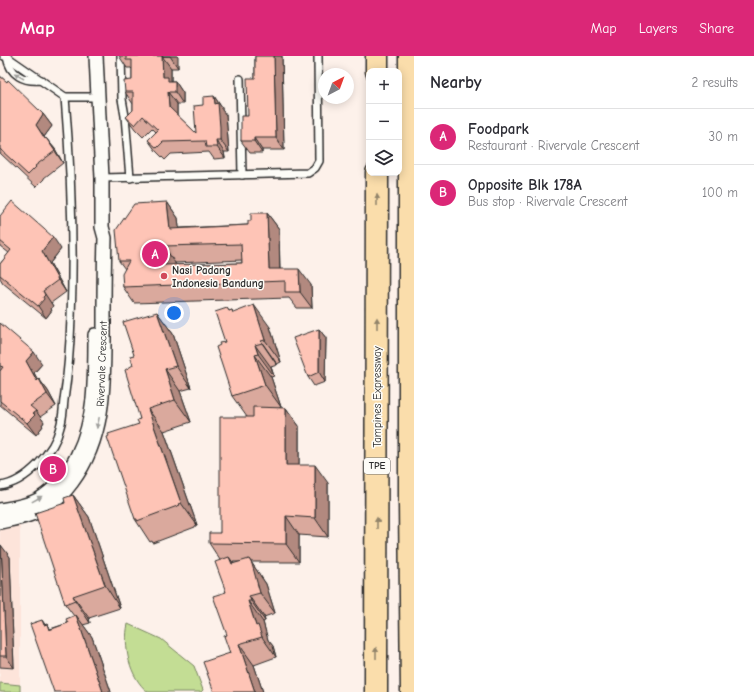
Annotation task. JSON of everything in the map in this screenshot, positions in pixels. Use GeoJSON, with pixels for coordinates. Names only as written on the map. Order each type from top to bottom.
{"type":"FeatureCollection","features":[{"type":"Feature","properties":{"kind":"highway"},"geometry":{"type":"LineString","coordinates":[[377,56],[377,68]]}},
{"type":"Feature","properties":{"kind":"highway"},"geometry":{"type":"LineString","coordinates":[[410,56],[410,479],[412,692]]}},
{"type":"Feature","properties":{"kind":"highway","name":"Tampines Expressway"},"geometry":{"type":"LineString","coordinates":[[376,692],[377,176]]}},
{"type":"Feature","properties":{"kind":"street","name":"Rivervale Crescent"},"geometry":{"type":"LineString","coordinates":[[0,510],[38,500],[64,477],[77,456],[86,434],[93,399],[100,328],[102,178],[96,56]]}},
{"type":"Feature","properties":{"kind":"street","name":"Rivervale Crescent"},"geometry":{"type":"LineString","coordinates":[[0,522],[32,514],[50,505],[62,495],[80,472],[96,436],[101,408],[104,374],[100,328]]}},
{"type":"Feature","properties":{"kind":"lane"},"geometry":{"type":"LineString","coordinates":[[121,56],[122,99],[125,116],[130,178]]}},
{"type":"Feature","properties":{"kind":"lane"},"geometry":{"type":"LineString","coordinates":[[102,178],[308,173],[318,165],[319,161],[318,56]]}},
{"type":"Feature","properties":{"kind":"lane"},"geometry":{"type":"LineString","coordinates":[[5,57],[65,96],[98,97]]}},
{"type":"Feature","properties":{"kind":"lane"},"geometry":{"type":"LineString","coordinates":[[240,79],[242,175]]}},
{"type":"Feature","properties":{"kind":"lane"},"geometry":{"type":"LineString","coordinates":[[0,486],[20,478],[37,466],[51,448],[60,428],[69,368],[73,281],[70,168],[65,96]]}},
{"type":"Feature","properties":{"kind":"shaded area"},"geometry":{"type":"Polygon","coordinates":[[[20,524],[20,685],[0,683],[0,529],[20,524]]]}},
{"type":"Feature","properties":{"kind":"green space"},"geometry":{"type":"Polygon","coordinates":[[[128,624],[161,639],[194,666],[203,690],[201,692],[148,692],[141,686],[129,661],[126,642],[128,624]]]}},
{"type":"Feature","properties":{"kind":"green space"},"geometry":{"type":"Polygon","coordinates":[[[0,683],[20,685],[20,692],[0,692],[0,683]]]}},
{"type":"Feature","properties":{"kind":"building"},"geometry":{"type":"Polygon","coordinates":[[[126,56],[162,56],[163,77],[168,77],[168,81],[175,81],[175,92],[168,92],[169,107],[196,133],[194,106],[203,105],[203,97],[214,96],[215,104],[218,103],[220,127],[220,140],[216,140],[217,147],[206,147],[205,141],[163,142],[157,148],[148,140],[158,130],[143,116],[135,125],[126,117],[133,110],[133,92],[125,92],[124,81],[132,80],[132,60],[126,60],[126,56]]]}},
{"type":"Feature","properties":{"kind":"building"},"geometry":{"type":"Polygon","coordinates":[[[255,56],[274,56],[276,138],[254,138],[254,141],[241,141],[241,116],[248,116],[247,78],[255,78],[255,56]]]}},
{"type":"Feature","properties":{"kind":"building"},"geometry":{"type":"Polygon","coordinates":[[[0,76],[7,82],[8,80],[43,114],[36,125],[55,151],[35,166],[36,167],[28,175],[0,149],[0,76]]]}},
{"type":"Feature","properties":{"kind":"building"},"geometry":{"type":"Polygon","coordinates":[[[12,201],[53,237],[42,251],[58,280],[43,291],[45,295],[43,297],[44,299],[38,306],[0,275],[0,264],[11,250],[0,241],[0,216],[12,201]]]}},
{"type":"Feature","properties":{"kind":"building"},"geometry":{"type":"Polygon","coordinates":[[[167,202],[170,229],[248,225],[248,221],[251,221],[251,213],[267,213],[269,269],[299,269],[300,292],[285,292],[285,281],[123,287],[122,274],[129,261],[119,261],[116,230],[134,204],[167,202]],[[241,244],[164,246],[164,265],[242,263],[241,244]]]}},
{"type":"Feature","properties":{"kind":"building"},"geometry":{"type":"Polygon","coordinates":[[[254,305],[265,340],[261,341],[262,343],[255,345],[258,354],[255,355],[265,385],[232,396],[216,347],[220,345],[219,343],[225,342],[215,312],[227,308],[229,311],[232,310],[233,313],[254,305]]]}},
{"type":"Feature","properties":{"kind":"building"},"geometry":{"type":"Polygon","coordinates":[[[157,312],[176,366],[165,369],[175,400],[148,409],[181,503],[179,504],[180,505],[137,521],[137,519],[135,519],[107,437],[109,436],[108,434],[139,424],[137,420],[140,419],[125,370],[133,365],[130,356],[134,355],[123,322],[157,312]]]}},
{"type":"Feature","properties":{"kind":"building"},"geometry":{"type":"Polygon","coordinates":[[[0,323],[34,352],[26,361],[37,381],[39,379],[47,394],[30,406],[36,411],[33,413],[35,415],[27,423],[0,401],[0,371],[3,367],[0,366],[0,323]]]}},
{"type":"Feature","properties":{"kind":"building"},"geometry":{"type":"Polygon","coordinates":[[[319,329],[319,372],[308,377],[293,338],[319,329]]]}},
{"type":"Feature","properties":{"kind":"building"},"geometry":{"type":"Polygon","coordinates":[[[253,407],[286,408],[286,465],[315,465],[315,518],[286,516],[286,544],[209,543],[209,533],[220,533],[220,417],[253,417],[253,407]]]}},
{"type":"Feature","properties":{"kind":"building"},"geometry":{"type":"Polygon","coordinates":[[[73,495],[105,585],[73,596],[75,600],[65,604],[35,513],[65,503],[64,498],[73,495]]]}},
{"type":"Feature","properties":{"kind":"building"},"geometry":{"type":"Polygon","coordinates":[[[1,545],[6,656],[0,656],[1,545]]]}},
{"type":"Feature","properties":{"kind":"building"},"geometry":{"type":"Polygon","coordinates":[[[229,557],[232,564],[249,559],[252,564],[260,593],[249,596],[251,601],[248,601],[256,626],[258,625],[262,637],[239,644],[255,692],[214,692],[203,662],[230,653],[224,636],[227,635],[213,596],[226,592],[215,562],[229,557]]]}},
{"type":"Feature","properties":{"kind":"building"},"geometry":{"type":"Polygon","coordinates":[[[76,615],[103,692],[54,692],[30,624],[42,620],[44,625],[47,624],[49,630],[68,623],[66,619],[76,615]]]}},
{"type":"Feature","properties":{"kind":"place","name":"Foodpark"},"geometry":{"type":"Point","coordinates":[155,254]}},
{"type":"Feature","properties":{"kind":"place","name":"Nasi Padang Indonesia Bandung"},"geometry":{"type":"Point","coordinates":[164,276]}},
{"type":"Feature","properties":{"kind":"place","name":"Opposite Blk 178A"},"geometry":{"type":"Point","coordinates":[53,469]}}]}
